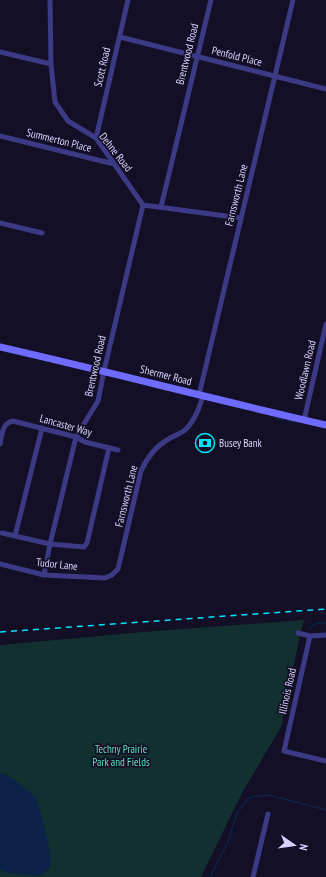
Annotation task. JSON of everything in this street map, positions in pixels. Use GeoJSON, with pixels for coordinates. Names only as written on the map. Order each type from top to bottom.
{"type":"FeatureCollection","features":[{"type":"Feature","properties":{"kind":"main road","name":"Shermer Road"},"geometry":{"type":"LineString","coordinates":[[0,346],[326,425]]}},
{"type":"Feature","properties":{"kind":"street","name":"Dehne Road"},"geometry":{"type":"LineString","coordinates":[[50,0],[51,64],[55,102],[68,122],[96,138],[143,205]]}},
{"type":"Feature","properties":{"kind":"street","name":"Scott Road"},"geometry":{"type":"LineString","coordinates":[[96,138],[128,0]]}},
{"type":"Feature","properties":{"kind":"street","name":"Brentwood Road"},"geometry":{"type":"LineString","coordinates":[[161,207],[211,0]]}},
{"type":"Feature","properties":{"kind":"street","name":"Farnsworth Lane"},"geometry":{"type":"LineString","coordinates":[[112,574],[118,569],[141,470],[150,455],[166,441],[185,430],[194,417],[201,395],[293,0]]}},
{"type":"Feature","properties":{"kind":"street","name":"Penfold Place"},"geometry":{"type":"LineString","coordinates":[[120,37],[326,89]]}},
{"type":"Feature","properties":{"kind":"street"},"geometry":{"type":"LineString","coordinates":[[0,52],[51,64]]}},
{"type":"Feature","properties":{"kind":"street","name":"Summerton Place"},"geometry":{"type":"LineString","coordinates":[[0,136],[114,164]]}},
{"type":"Feature","properties":{"kind":"street"},"geometry":{"type":"LineString","coordinates":[[143,205],[241,218]]}},
{"type":"Feature","properties":{"kind":"street","name":"Brentwood Road"},"geometry":{"type":"LineString","coordinates":[[44,575],[76,437],[98,401],[143,205]]}},
{"type":"Feature","properties":{"kind":"street"},"geometry":{"type":"LineString","coordinates":[[0,223],[42,233]]}},
{"type":"Feature","properties":{"kind":"street","name":"Woodlawn Road"},"geometry":{"type":"LineString","coordinates":[[304,420],[326,324]]}},
{"type":"Feature","properties":{"kind":"street","name":"Lancaster Way"},"geometry":{"type":"LineString","coordinates":[[0,444],[4,427],[9,422],[13,421],[76,437],[85,442],[118,450]]}},
{"type":"Feature","properties":{"kind":"street"},"geometry":{"type":"LineString","coordinates":[[15,536],[42,428]]}},
{"type":"Feature","properties":{"kind":"street"},"geometry":{"type":"LineString","coordinates":[[2,533],[50,544],[84,546],[87,543],[110,448]]}},
{"type":"Feature","properties":{"kind":"street","name":"Tudor Lane"},"geometry":{"type":"LineString","coordinates":[[0,564],[44,575],[105,578],[112,574]]}},
{"type":"Feature","properties":{"kind":"street"},"geometry":{"type":"LineString","coordinates":[[298,633],[310,636],[326,635]]}},
{"type":"Feature","properties":{"kind":"street","name":"Illinois Road"},"geometry":{"type":"LineString","coordinates":[[310,636],[284,751],[326,761]]}},
{"type":"Feature","properties":{"kind":"street"},"geometry":{"type":"LineString","coordinates":[[253,877],[268,814]]}},
{"type":"Feature","properties":{"kind":"green space","name":"Techny Prairie Park and Fields"},"geometry":{"type":"Polygon","coordinates":[[[304,620],[281,727],[242,793],[201,877],[0,877],[0,645],[143,632],[304,620]]]}},
{"type":"Feature","properties":{"kind":"water"},"geometry":{"type":"Polygon","coordinates":[[[3,773],[16,781],[37,798],[48,841],[51,861],[49,869],[36,876],[9,873],[0,870],[0,774],[3,773]]]}},
{"type":"Feature","properties":{"kind":"waterway"},"geometry":{"type":"LineString","coordinates":[[275,418],[284,420]]}},
{"type":"Feature","properties":{"kind":"waterway"},"geometry":{"type":"LineString","coordinates":[[288,421],[294,422]]}},
{"type":"Feature","properties":{"kind":"waterway"},"geometry":{"type":"LineString","coordinates":[[309,628],[313,625],[326,623]]}},
{"type":"Feature","properties":{"kind":"waterway"},"geometry":{"type":"LineString","coordinates":[[210,877],[228,842],[237,813],[249,798],[269,795],[326,810]]}},
{"type":"Feature","properties":{"kind":"railway"},"geometry":{"type":"LineString","coordinates":[[0,632],[326,609]]}},
{"type":"Feature","properties":{"kind":"place","name":"Busey Bank"},"geometry":{"type":"Point","coordinates":[205,443]}}]}
